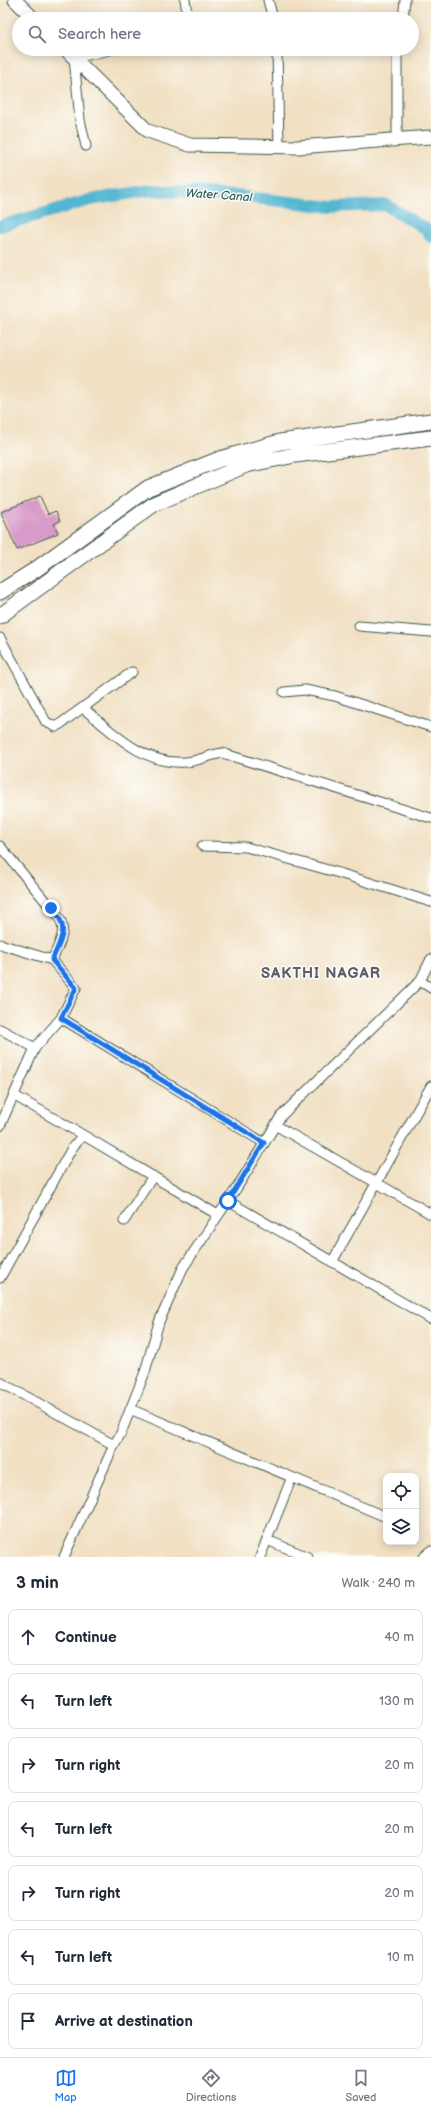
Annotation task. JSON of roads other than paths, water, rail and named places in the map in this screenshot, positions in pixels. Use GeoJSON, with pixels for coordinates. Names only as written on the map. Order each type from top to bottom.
{"type":"FeatureCollection","features":[{"type":"Feature","properties":{"kind":"main road"},"geometry":{"type":"LineString","coordinates":[[0,592],[35,570],[148,488],[220,459],[280,442],[431,420]]}},
{"type":"Feature","properties":{"kind":"main road"},"geometry":{"type":"LineString","coordinates":[[0,616],[154,504],[246,465],[295,455],[431,438]]}},
{"type":"Feature","properties":{"kind":"main road"},"geometry":{"type":"LineString","coordinates":[[166,481],[172,496]]}},
{"type":"Feature","properties":{"kind":"street"},"geometry":{"type":"LineString","coordinates":[[15,0],[27,12]]}},
{"type":"Feature","properties":{"kind":"street"},"geometry":{"type":"LineString","coordinates":[[185,0],[187,12]]}},
{"type":"Feature","properties":{"kind":"street"},"geometry":{"type":"LineString","coordinates":[[268,0],[271,12]]}},
{"type":"Feature","properties":{"kind":"street"},"geometry":{"type":"LineString","coordinates":[[404,12],[405,0]]}},
{"type":"Feature","properties":{"kind":"street"},"geometry":{"type":"LineString","coordinates":[[69,56],[80,120],[86,146]]}},
{"type":"Feature","properties":{"kind":"street"},"geometry":{"type":"LineString","coordinates":[[72,56],[148,130],[190,145],[279,147],[431,137]]}},
{"type":"Feature","properties":{"kind":"street"},"geometry":{"type":"LineString","coordinates":[[277,56],[279,147]]}},
{"type":"Feature","properties":{"kind":"street"},"geometry":{"type":"LineString","coordinates":[[397,56],[397,139]]}},
{"type":"Feature","properties":{"kind":"street"},"geometry":{"type":"LineString","coordinates":[[359,626],[431,632]]}},
{"type":"Feature","properties":{"kind":"street"},"geometry":{"type":"LineString","coordinates":[[0,638],[46,722],[56,727],[132,672]]}},
{"type":"Feature","properties":{"kind":"street"},"geometry":{"type":"LineString","coordinates":[[284,692],[305,690],[335,696],[431,727]]}},
{"type":"Feature","properties":{"kind":"street"},"geometry":{"type":"LineString","coordinates":[[82,708],[133,749],[166,761],[187,762],[208,755],[222,753],[431,818]]}},
{"type":"Feature","properties":{"kind":"street"},"geometry":{"type":"LineString","coordinates":[[0,846],[51,908],[59,915],[63,926],[63,937],[52,960]]}},
{"type":"Feature","properties":{"kind":"street"},"geometry":{"type":"LineString","coordinates":[[202,846],[246,847],[339,873],[431,902]]}},
{"type":"Feature","properties":{"kind":"street"},"geometry":{"type":"LineString","coordinates":[[0,944],[52,960],[76,988],[61,1018],[35,1048],[15,1096],[3,1112],[0,1126]]}},
{"type":"Feature","properties":{"kind":"street"},"geometry":{"type":"LineString","coordinates":[[64,1557],[130,1409],[145,1372],[159,1322],[183,1268],[228,1201],[281,1116],[420,981],[431,959]]}},
{"type":"Feature","properties":{"kind":"street"},"geometry":{"type":"LineString","coordinates":[[420,981],[431,988]]}},
{"type":"Feature","properties":{"kind":"street"},"geometry":{"type":"LineString","coordinates":[[61,1018],[264,1143]]}},
{"type":"Feature","properties":{"kind":"street"},"geometry":{"type":"LineString","coordinates":[[0,1029],[35,1048]]}},
{"type":"Feature","properties":{"kind":"street"},"geometry":{"type":"LineString","coordinates":[[332,1262],[431,1086]]}},
{"type":"Feature","properties":{"kind":"street"},"geometry":{"type":"LineString","coordinates":[[15,1096],[218,1215]]}},
{"type":"Feature","properties":{"kind":"street"},"geometry":{"type":"LineString","coordinates":[[275,1125],[431,1214]]}},
{"type":"Feature","properties":{"kind":"street"},"geometry":{"type":"LineString","coordinates":[[0,1278],[72,1148],[83,1135]]}},
{"type":"Feature","properties":{"kind":"street"},"geometry":{"type":"LineString","coordinates":[[124,1221],[153,1176]]}},
{"type":"Feature","properties":{"kind":"street"},"geometry":{"type":"LineString","coordinates":[[228,1201],[431,1319]]}},
{"type":"Feature","properties":{"kind":"street"},"geometry":{"type":"LineString","coordinates":[[0,1382],[114,1445]]}},
{"type":"Feature","properties":{"kind":"street"},"geometry":{"type":"LineString","coordinates":[[130,1409],[383,1516]]}},
{"type":"Feature","properties":{"kind":"street"},"geometry":{"type":"LineString","coordinates":[[260,1557],[292,1477]]}},
{"type":"Feature","properties":{"kind":"street"},"geometry":{"type":"LineString","coordinates":[[267,1540],[308,1557]]}},
{"type":"Feature","properties":{"kind":"street"},"geometry":{"type":"LineString","coordinates":[[424,1557],[431,1551]]}},
{"type":"Feature","properties":{"kind":"waterway","name":"Water Canal"},"geometry":{"type":"LineString","coordinates":[[0,226],[90,200],[150,190],[248,197],[331,207],[386,205],[426,229],[431,237]]}},
{"type":"Feature","properties":{"kind":"district","name":"SAKTHI NAGAR"},"geometry":{"type":"Point","coordinates":[321,973]}}]}
